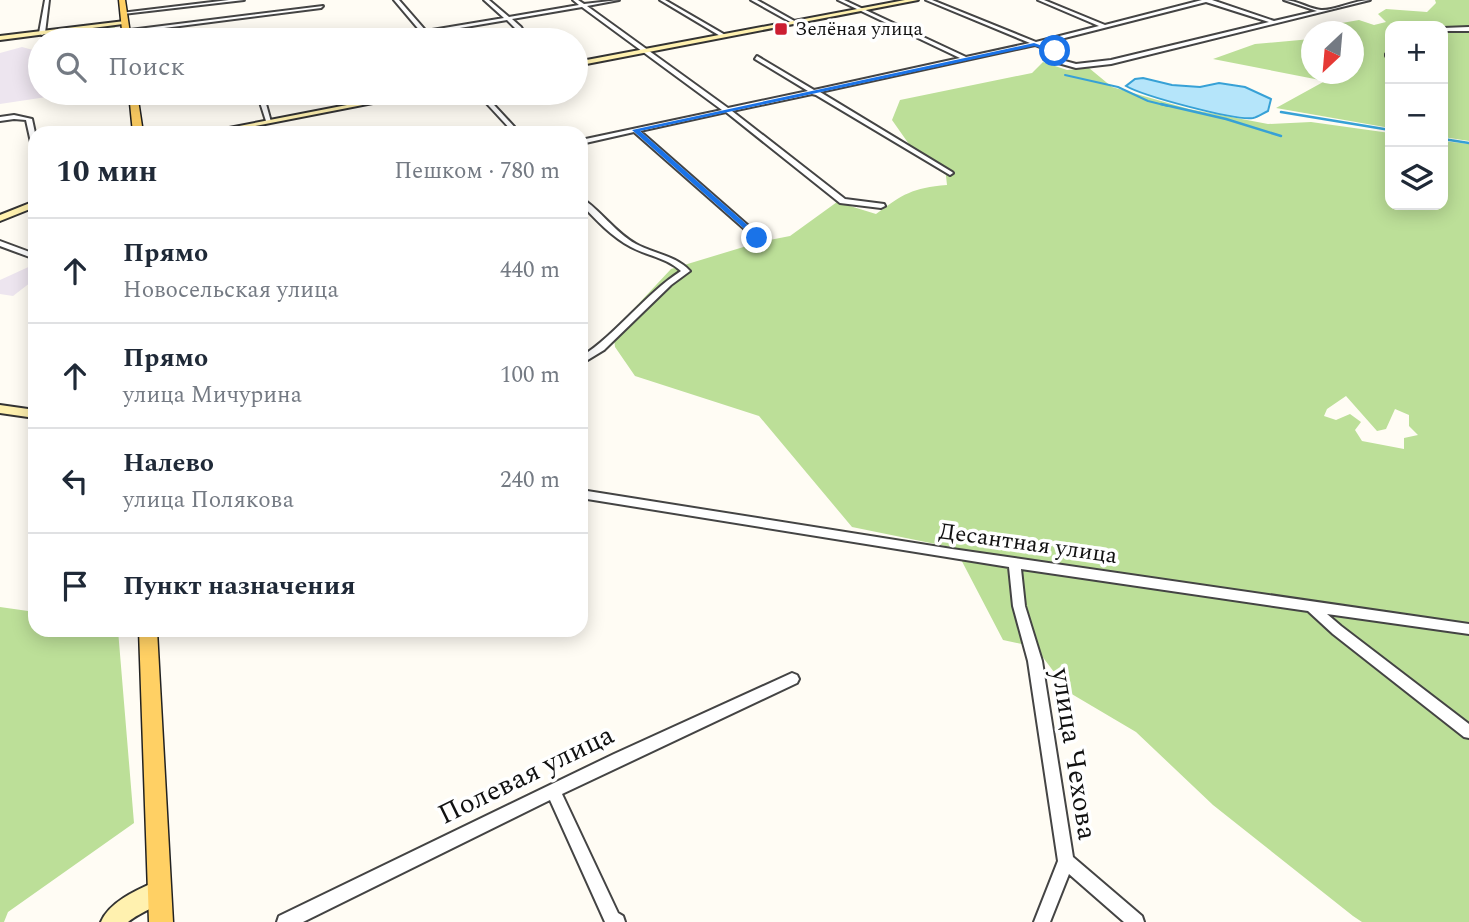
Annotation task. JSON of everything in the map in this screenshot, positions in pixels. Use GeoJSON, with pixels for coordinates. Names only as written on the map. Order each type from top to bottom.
{"type":"FeatureCollection","features":[{"type":"Feature","properties":{"kind":"main road"},"geometry":{"type":"LineString","coordinates":[[122,0],[125,28]]}},
{"type":"Feature","properties":{"kind":"main road"},"geometry":{"type":"LineString","coordinates":[[134,105],[137,126]]}},
{"type":"Feature","properties":{"kind":"main road"},"geometry":{"type":"LineString","coordinates":[[148,637],[161,922]]}},
{"type":"Feature","properties":{"kind":"street"},"geometry":{"type":"LineString","coordinates":[[43,28],[47,0]]}},
{"type":"Feature","properties":{"kind":"street"},"geometry":{"type":"LineString","coordinates":[[79,28],[242,0]]}},
{"type":"Feature","properties":{"kind":"street"},"geometry":{"type":"LineString","coordinates":[[396,0],[421,28]]}},
{"type":"Feature","properties":{"kind":"street"},"geometry":{"type":"LineString","coordinates":[[486,0],[517,28]]}},
{"type":"Feature","properties":{"kind":"street"},"geometry":{"type":"LineString","coordinates":[[575,0],[728,111],[843,201],[881,206]]}},
{"type":"Feature","properties":{"kind":"street"},"geometry":{"type":"LineString","coordinates":[[448,28],[617,0]]}},
{"type":"Feature","properties":{"kind":"street"},"geometry":{"type":"LineString","coordinates":[[662,0],[723,36]]}},
{"type":"Feature","properties":{"kind":"street"},"geometry":{"type":"LineString","coordinates":[[753,0],[796,23]]}},
{"type":"Feature","properties":{"kind":"street"},"geometry":{"type":"LineString","coordinates":[[840,0],[966,59]]}},
{"type":"Feature","properties":{"kind":"street"},"geometry":{"type":"LineString","coordinates":[[588,62],[915,0]]}},
{"type":"Feature","properties":{"kind":"street"},"geometry":{"type":"LineString","coordinates":[[928,0],[1055,51],[1046,58],[1076,66],[1111,62],[1368,0]]}},
{"type":"Feature","properties":{"kind":"street"},"geometry":{"type":"LineString","coordinates":[[1040,0],[1103,26]]}},
{"type":"Feature","properties":{"kind":"street"},"geometry":{"type":"LineString","coordinates":[[588,140],[1034,44],[1207,0],[1275,23]]}},
{"type":"Feature","properties":{"kind":"street"},"geometry":{"type":"LineString","coordinates":[[1286,0],[1322,11]]}},
{"type":"Feature","properties":{"kind":"street"},"geometry":{"type":"LineString","coordinates":[[124,22],[321,7]]}},
{"type":"Feature","properties":{"kind":"street"},"geometry":{"type":"LineString","coordinates":[[1448,30],[1469,29]]}},
{"type":"Feature","properties":{"kind":"street"},"geometry":{"type":"LineString","coordinates":[[0,38],[28,35]]}},
{"type":"Feature","properties":{"kind":"street"},"geometry":{"type":"LineString","coordinates":[[757,58],[950,173]]}},
{"type":"Feature","properties":{"kind":"street"},"geometry":{"type":"LineString","coordinates":[[264,105],[269,121]]}},
{"type":"Feature","properties":{"kind":"street"},"geometry":{"type":"LineString","coordinates":[[243,126],[351,105]]}},
{"type":"Feature","properties":{"kind":"street"},"geometry":{"type":"LineString","coordinates":[[491,105],[511,126]]}},
{"type":"Feature","properties":{"kind":"street"},"geometry":{"type":"LineString","coordinates":[[0,119],[29,119],[30,126]]}},
{"type":"Feature","properties":{"kind":"street"},"geometry":{"type":"LineString","coordinates":[[635,130],[757,238]]}},
{"type":"Feature","properties":{"kind":"street"},"geometry":{"type":"LineString","coordinates":[[0,218],[28,207]]}},
{"type":"Feature","properties":{"kind":"street"},"geometry":{"type":"LineString","coordinates":[[588,207],[605,225],[633,246],[679,264],[686,271],[668,283],[601,348],[588,356]]}},
{"type":"Feature","properties":{"kind":"street"},"geometry":{"type":"LineString","coordinates":[[0,243],[28,254]]}},
{"type":"Feature","properties":{"kind":"street"},"geometry":{"type":"LineString","coordinates":[[0,409],[28,413]]}},
{"type":"Feature","properties":{"kind":"street","name":"Десантная улица"},"geometry":{"type":"LineString","coordinates":[[588,495],[1016,564],[1469,629]]}},
{"type":"Feature","properties":{"kind":"street","name":"улица Чехова"},"geometry":{"type":"LineString","coordinates":[[1016,564],[1019,606],[1035,661],[1066,861],[1136,922]]}},
{"type":"Feature","properties":{"kind":"street"},"geometry":{"type":"LineString","coordinates":[[1312,607],[1337,630],[1469,732]]}},
{"type":"Feature","properties":{"kind":"street","name":"Полевая улица"},"geometry":{"type":"LineString","coordinates":[[285,922],[619,759],[792,679]]}},
{"type":"Feature","properties":{"kind":"street"},"geometry":{"type":"LineString","coordinates":[[554,793],[612,919],[617,922]]}},
{"type":"Feature","properties":{"kind":"street"},"geometry":{"type":"LineString","coordinates":[[1041,922],[1066,861]]}},
{"type":"Feature","properties":{"kind":"street"},"geometry":{"type":"LineString","coordinates":[[112,922],[129,907],[159,891]]}},
{"type":"Feature","properties":{"kind":"shaded area"},"geometry":{"type":"Polygon","coordinates":[[[22,47],[28,49],[28,100],[0,104],[0,53],[22,47]]]}},
{"type":"Feature","properties":{"kind":"shaded area"},"geometry":{"type":"Polygon","coordinates":[[[28,267],[28,284],[13,296],[0,294],[0,280],[28,267]]]}},
{"type":"Feature","properties":{"kind":"green space"},"geometry":{"type":"Polygon","coordinates":[[[1435,0],[1469,0],[1469,141],[1448,138],[1448,21],[1385,21],[1378,14],[1386,9],[1427,12],[1436,3],[1435,0]]]}},
{"type":"Feature","properties":{"kind":"green space"},"geometry":{"type":"Polygon","coordinates":[[[1364,22],[1374,25],[1385,22],[1385,127],[1276,108],[1320,84],[1364,84],[1364,22]]]}},
{"type":"Feature","properties":{"kind":"green space"},"geometry":{"type":"Polygon","coordinates":[[[1301,40],[1301,76],[1213,59],[1255,44],[1301,40]]]}},
{"type":"Feature","properties":{"kind":"green space"},"geometry":{"type":"Polygon","coordinates":[[[1043,62],[1067,70],[1089,68],[1112,87],[1189,109],[1268,124],[1311,122],[1385,132],[1385,210],[1448,210],[1448,142],[1469,144],[1469,922],[1362,922],[1213,805],[1136,732],[1070,693],[1035,647],[1003,640],[955,548],[852,527],[759,416],[635,376],[615,347],[613,331],[671,269],[760,242],[790,236],[837,202],[876,214],[908,193],[947,185],[945,167],[911,147],[892,120],[900,100],[1032,73],[1043,62]],[[1346,396],[1327,409],[1324,416],[1336,420],[1350,414],[1361,422],[1355,430],[1362,441],[1404,449],[1404,438],[1418,435],[1409,426],[1409,415],[1395,409],[1386,429],[1377,431],[1346,396]]]}},
{"type":"Feature","properties":{"kind":"green space"},"geometry":{"type":"Polygon","coordinates":[[[0,607],[28,611],[28,637],[119,637],[134,823],[8,912],[4,922],[0,922],[0,607]]]}},
{"type":"Feature","properties":{"kind":"water"},"geometry":{"type":"Polygon","coordinates":[[[1143,78],[1172,85],[1200,87],[1219,83],[1245,87],[1271,99],[1268,111],[1257,117],[1228,116],[1169,101],[1126,86],[1135,79],[1143,78]]]}},
{"type":"Feature","properties":{"kind":"waterway"},"geometry":{"type":"LineString","coordinates":[[1065,75],[1118,87],[1148,101],[1168,106]]}},
{"type":"Feature","properties":{"kind":"waterway"},"geometry":{"type":"LineString","coordinates":[[1161,104],[1226,119],[1281,136]]}},
{"type":"Feature","properties":{"kind":"waterway"},"geometry":{"type":"LineString","coordinates":[[1281,112],[1385,129]]}},
{"type":"Feature","properties":{"kind":"waterway"},"geometry":{"type":"LineString","coordinates":[[1448,140],[1469,143]]}},
{"type":"Feature","properties":{"kind":"place","name":"Зелёная улица"},"geometry":{"type":"Point","coordinates":[781,29]}},
{"type":"Feature","properties":{"kind":"route"},"geometry":{"type":"LineString","coordinates":[[757,238],[635,130],[817,93],[1034,44],[1055,51]]}}]}
